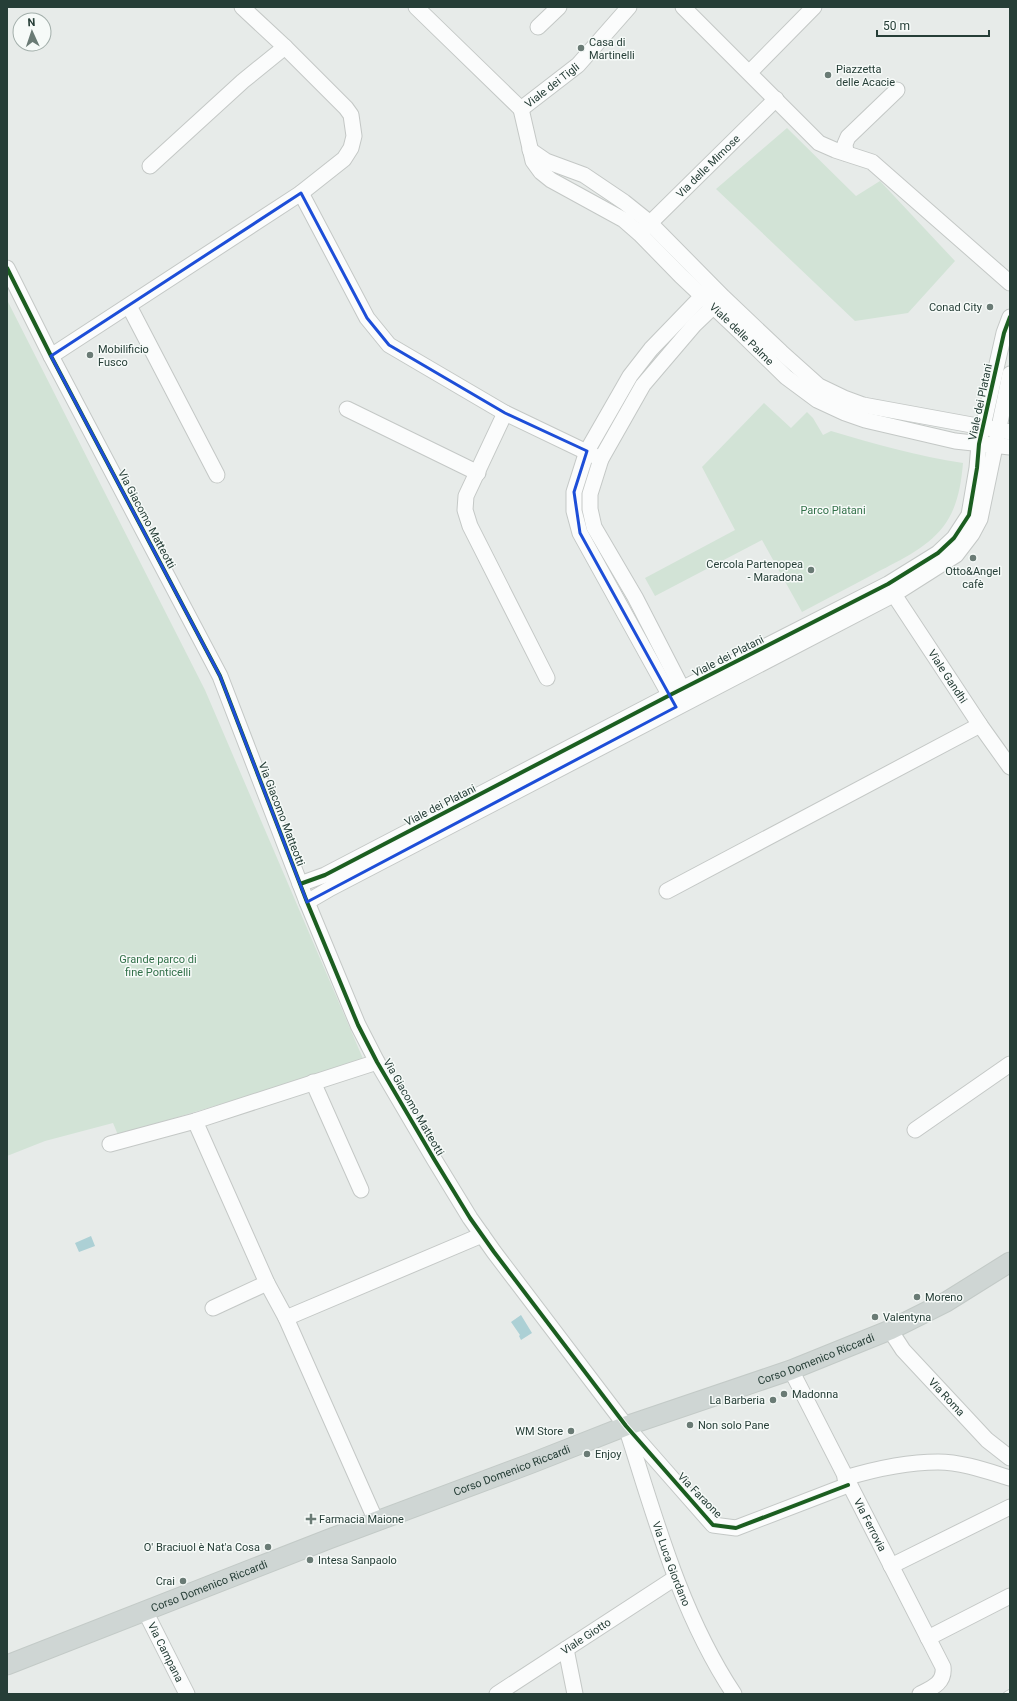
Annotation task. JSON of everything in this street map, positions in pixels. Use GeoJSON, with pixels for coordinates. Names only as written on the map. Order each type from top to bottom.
{"type":"FeatureCollection","features":[{"type":"Feature","properties":{"kind":"main road","name":"Corso Domenico Riccardi"},"geometry":{"type":"LineString","coordinates":[[7,1665],[376,1521],[626,1426],[791,1370],[890,1330],[946,1302],[1010,1262]]}},
{"type":"Feature","properties":{"kind":"street"},"geometry":{"type":"LineString","coordinates":[[51,356],[301,193],[344,159],[351,148],[354,136],[351,115],[346,108],[285,47],[242,7]]}},
{"type":"Feature","properties":{"kind":"street"},"geometry":{"type":"LineString","coordinates":[[416,7],[521,109]]}},
{"type":"Feature","properties":{"kind":"street"},"geometry":{"type":"LineString","coordinates":[[538,27],[559,7]]}},
{"type":"Feature","properties":{"kind":"street","name":"Viale dei Tigli"},"geometry":{"type":"LineString","coordinates":[[521,109],[578,65],[630,7]]}},
{"type":"Feature","properties":{"kind":"street"},"geometry":{"type":"LineString","coordinates":[[684,7],[819,142],[835,150],[872,162],[1010,284]]}},
{"type":"Feature","properties":{"kind":"street"},"geometry":{"type":"LineString","coordinates":[[750,72],[814,7]]}},
{"type":"Feature","properties":{"kind":"street"},"geometry":{"type":"LineString","coordinates":[[150,166],[243,81],[285,47]]}},
{"type":"Feature","properties":{"kind":"street"},"geometry":{"type":"LineString","coordinates":[[846,153],[845,144],[848,137],[897,90]]}},
{"type":"Feature","properties":{"kind":"street","name":"Via delle Mimose"},"geometry":{"type":"LineString","coordinates":[[645,228],[776,99]]}},
{"type":"Feature","properties":{"kind":"street","name":"Viale delle Palme"},"geometry":{"type":"LineString","coordinates":[[521,109],[533,162],[541,172],[551,180],[618,216],[645,228],[712,297],[819,386],[863,405],[983,428],[1004,430]]}},
{"type":"Feature","properties":{"kind":"street"},"geometry":{"type":"LineString","coordinates":[[301,193],[367,318],[389,345],[505,413],[601,459]]}},
{"type":"Feature","properties":{"kind":"street","name":"Via Giacomo Matteotti"},"geometry":{"type":"LineString","coordinates":[[7,268],[51,356],[220,676],[307,902],[358,1025],[377,1062],[434,1159],[482,1235],[626,1426]]}},
{"type":"Feature","properties":{"kind":"street"},"geometry":{"type":"LineString","coordinates":[[679,698],[580,532],[574,511],[574,492],[587,451],[630,376],[651,349],[712,297]]}},
{"type":"Feature","properties":{"kind":"street"},"geometry":{"type":"LineString","coordinates":[[679,698],[634,597],[594,527],[590,509],[590,494],[601,459],[643,384],[712,297]]}},
{"type":"Feature","properties":{"kind":"street","name":"Viale delle Palme"},"geometry":{"type":"LineString","coordinates":[[712,297],[734,326],[786,376],[818,400],[845,413],[865,420],[955,441],[1010,447]]}},
{"type":"Feature","properties":{"kind":"street"},"geometry":{"type":"LineString","coordinates":[[129,306],[217,475]]}},
{"type":"Feature","properties":{"kind":"street","name":"Viale dei Platani"},"geometry":{"type":"LineString","coordinates":[[987,445],[983,428],[1004,333],[1010,317]]}},
{"type":"Feature","properties":{"kind":"street","name":"Viale dei Platani"},"geometry":{"type":"LineString","coordinates":[[307,902],[679,698],[891,590],[938,553],[954,538],[969,515],[978,468],[987,445],[1004,430],[1010,374]]}},
{"type":"Feature","properties":{"kind":"street"},"geometry":{"type":"LineString","coordinates":[[347,409],[478,473]]}},
{"type":"Feature","properties":{"kind":"street"},"geometry":{"type":"LineString","coordinates":[[505,413],[466,496],[465,510],[470,526],[547,678]]}},
{"type":"Feature","properties":{"kind":"street","name":"Viale Gandhi"},"geometry":{"type":"LineString","coordinates":[[891,590],[980,725],[1010,767]]}},
{"type":"Feature","properties":{"kind":"street","name":"Viale dei Platani"},"geometry":{"type":"LineString","coordinates":[[300,884],[325,875],[647,708],[679,698]]}},
{"type":"Feature","properties":{"kind":"street"},"geometry":{"type":"LineString","coordinates":[[668,892],[980,725]]}},
{"type":"Feature","properties":{"kind":"street"},"geometry":{"type":"LineString","coordinates":[[110,1144],[195,1121],[377,1062]]}},
{"type":"Feature","properties":{"kind":"street"},"geometry":{"type":"LineString","coordinates":[[915,1130],[1010,1064]]}},
{"type":"Feature","properties":{"kind":"street"},"geometry":{"type":"LineString","coordinates":[[313,1082],[361,1190]]}},
{"type":"Feature","properties":{"kind":"street"},"geometry":{"type":"LineString","coordinates":[[195,1121],[267,1283],[286,1318],[376,1521]]}},
{"type":"Feature","properties":{"kind":"street"},"geometry":{"type":"LineString","coordinates":[[286,1318],[482,1235]]}},
{"type":"Feature","properties":{"kind":"street"},"geometry":{"type":"LineString","coordinates":[[213,1308],[267,1283]]}},
{"type":"Feature","properties":{"kind":"street","name":"Via Roma"},"geometry":{"type":"LineString","coordinates":[[890,1330],[903,1350],[987,1440],[1010,1458]]}},
{"type":"Feature","properties":{"kind":"street","name":"Via Ferrovia"},"geometry":{"type":"LineString","coordinates":[[791,1370],[846,1481],[941,1662],[944,1672],[940,1681],[937,1685],[920,1694]]}},
{"type":"Feature","properties":{"kind":"street","name":"Via Faraone"},"geometry":{"type":"LineString","coordinates":[[626,1426],[713,1525],[736,1528],[877,1469],[906,1464],[939,1462],[964,1465],[1010,1478]]}},
{"type":"Feature","properties":{"kind":"street","name":"Via Luca Giordano"},"geometry":{"type":"LineString","coordinates":[[626,1426],[675,1578],[716,1667],[734,1694]]}},
{"type":"Feature","properties":{"kind":"street"},"geometry":{"type":"LineString","coordinates":[[891,1566],[1010,1507]]}},
{"type":"Feature","properties":{"kind":"street","name":"Viale Giotto"},"geometry":{"type":"LineString","coordinates":[[497,1694],[675,1578]]}},
{"type":"Feature","properties":{"kind":"street"},"geometry":{"type":"LineString","coordinates":[[928,1638],[1010,1596]]}},
{"type":"Feature","properties":{"kind":"street","name":"Via Campana"},"geometry":{"type":"LineString","coordinates":[[145,1611],[187,1694]]}},
{"type":"Feature","properties":{"kind":"street"},"geometry":{"type":"LineString","coordinates":[[566,1649],[575,1694]]}},
{"type":"Feature","properties":{"kind":"highlighted area"},"geometry":{"type":"Polygon","coordinates":[[[301,193],[367,318],[389,345],[505,413],[587,451],[574,492],[580,533],[676,707],[307,902],[220,676],[51,356],[301,193]]]}},
{"type":"Feature","properties":{"kind":"green space"},"geometry":{"type":"Polygon","coordinates":[[[787,128],[856,196],[880,181],[955,261],[908,313],[855,321],[716,189],[787,128]]]}},
{"type":"Feature","properties":{"kind":"green space","name":"Grande parco di fine Ponticelli"},"geometry":{"type":"Polygon","coordinates":[[[7,300],[205,690],[364,1061],[118,1135],[113,1123],[45,1141],[7,1156],[7,300]]]}},
{"type":"Feature","properties":{"kind":"green space","name":"Parco Platani"},"geometry":{"type":"Polygon","coordinates":[[[764,403],[791,428],[807,412],[813,418],[823,435],[831,431],[929,457],[963,463],[958,497],[952,513],[936,535],[910,554],[802,612],[762,540],[655,596],[645,578],[735,530],[702,467],[764,403]]]}},
{"type":"Feature","properties":{"kind":"water"},"geometry":{"type":"Polygon","coordinates":[[[91,1236],[95,1246],[79,1252],[75,1243],[91,1236]]]}},
{"type":"Feature","properties":{"kind":"water"},"geometry":{"type":"Polygon","coordinates":[[[521,1315],[532,1333],[521,1340],[520,1335],[511,1322],[521,1315]]]}},
{"type":"Feature","properties":{"kind":"railway"},"geometry":{"type":"LineString","coordinates":[[1005,1694],[1010,1691]]}},
{"type":"Feature","properties":{"kind":"cycle path"},"geometry":{"type":"LineString","coordinates":[[7,268],[51,356],[220,676],[307,902],[358,1025],[377,1062],[470,1218],[494,1252],[626,1426],[713,1525],[736,1528],[848,1485]]}},
{"type":"Feature","properties":{"kind":"cycle path"},"geometry":{"type":"LineString","coordinates":[[300,884],[325,875],[670,695],[888,584],[938,553],[954,538],[969,515],[977,468],[979,444],[1004,333],[1010,317]]}},
{"type":"Feature","properties":{"kind":"place","name":"Casa di Martinelli"},"geometry":{"type":"Point","coordinates":[581,48]}},
{"type":"Feature","properties":{"kind":"place","name":"Piazzetta delle Acacie"},"geometry":{"type":"Point","coordinates":[828,75]}},
{"type":"Feature","properties":{"kind":"place","name":"Conad City"},"geometry":{"type":"Point","coordinates":[990,307]}},
{"type":"Feature","properties":{"kind":"place","name":"Mobilificio Fusco"},"geometry":{"type":"Point","coordinates":[90,355]}},
{"type":"Feature","properties":{"kind":"place","name":"Otto&Angel cafè"},"geometry":{"type":"Point","coordinates":[973,558]}},
{"type":"Feature","properties":{"kind":"place","name":"Cercola Partenopea - Maradona"},"geometry":{"type":"Point","coordinates":[811,570]}},
{"type":"Feature","properties":{"kind":"place","name":"Moreno"},"geometry":{"type":"Point","coordinates":[917,1297]}},
{"type":"Feature","properties":{"kind":"place","name":"Valentyna"},"geometry":{"type":"Point","coordinates":[875,1317]}},
{"type":"Feature","properties":{"kind":"place","name":"Madonna"},"geometry":{"type":"Point","coordinates":[784,1394]}},
{"type":"Feature","properties":{"kind":"place","name":"La Barberia"},"geometry":{"type":"Point","coordinates":[773,1400]}},
{"type":"Feature","properties":{"kind":"place","name":"Non solo Pane"},"geometry":{"type":"Point","coordinates":[690,1425]}},
{"type":"Feature","properties":{"kind":"place","name":"WM Store"},"geometry":{"type":"Point","coordinates":[571,1431]}},
{"type":"Feature","properties":{"kind":"place","name":"Enjoy"},"geometry":{"type":"Point","coordinates":[587,1454]}},
{"type":"Feature","properties":{"kind":"place","name":"Farmacia Maione"},"geometry":{"type":"Point","coordinates":[311,1519]}},
{"type":"Feature","properties":{"kind":"place","name":"O' Braciuol è Nat'a Cosa"},"geometry":{"type":"Point","coordinates":[268,1547]}},
{"type":"Feature","properties":{"kind":"place","name":"Intesa Sanpaolo"},"geometry":{"type":"Point","coordinates":[310,1560]}},
{"type":"Feature","properties":{"kind":"place","name":"Crai"},"geometry":{"type":"Point","coordinates":[183,1581]}}]}
